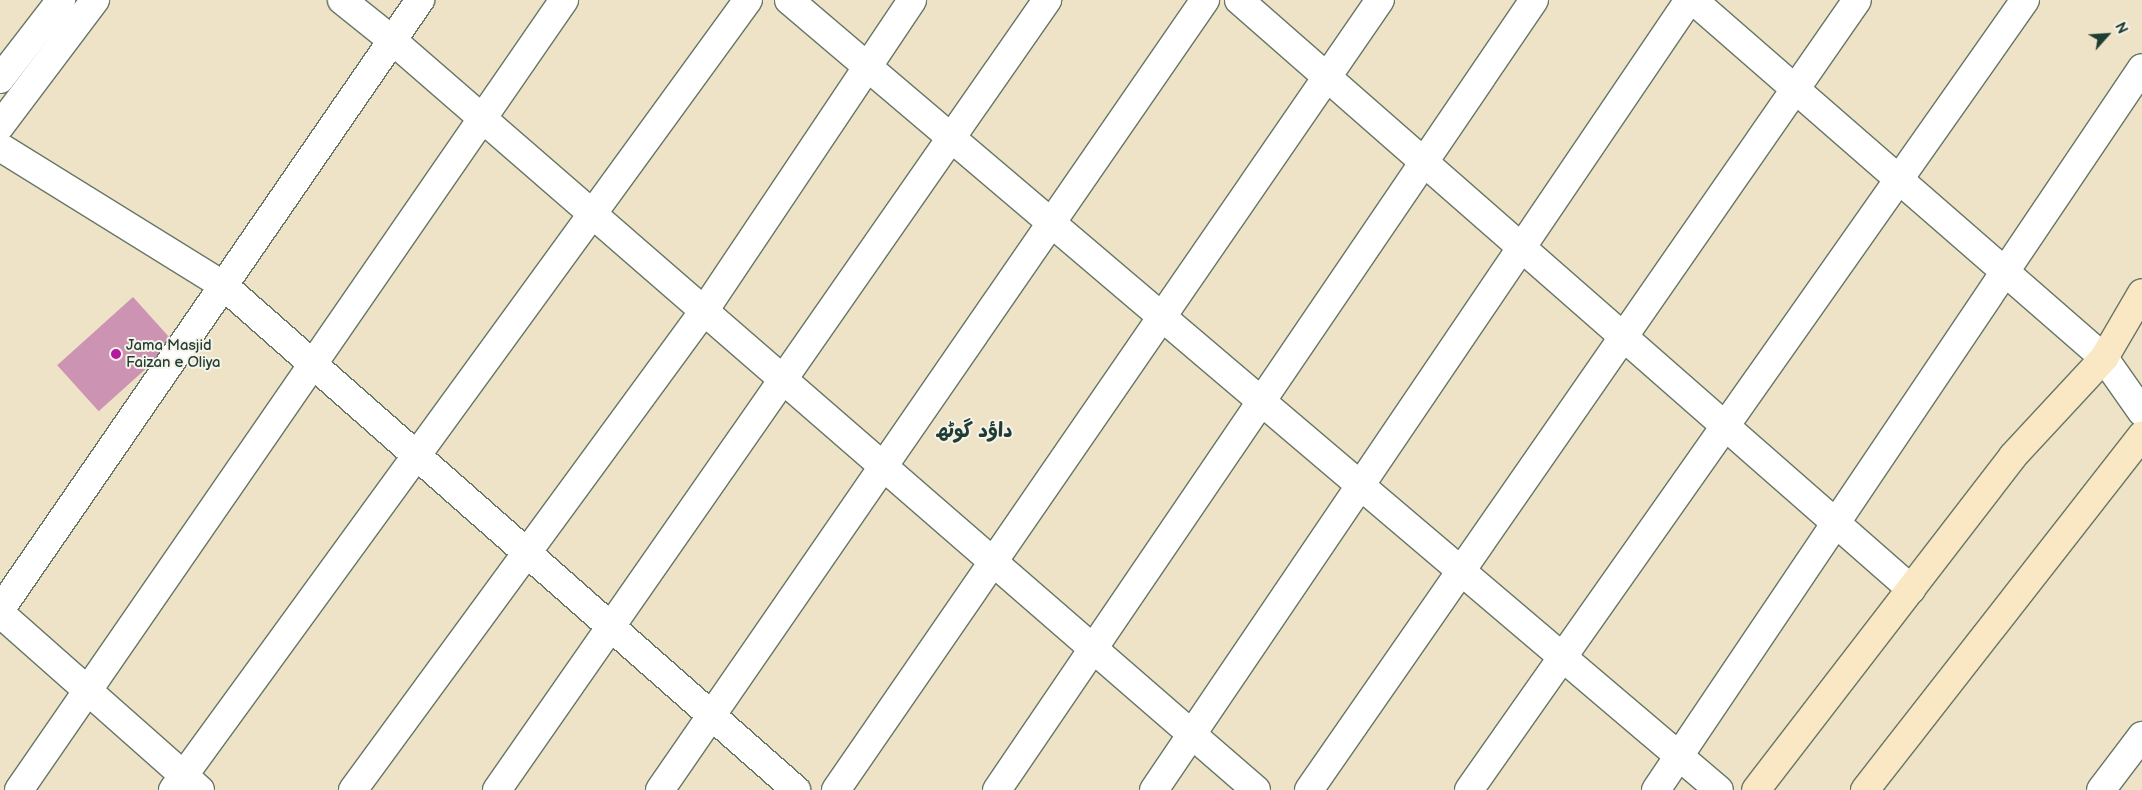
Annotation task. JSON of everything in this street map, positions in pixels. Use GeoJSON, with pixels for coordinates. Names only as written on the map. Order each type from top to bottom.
{"type":"FeatureCollection","features":[{"type":"Feature","properties":{"kind":"main road"},"geometry":{"type":"LineString","coordinates":[[1756,790],[2013,456],[2104,358],[2142,293]]}},
{"type":"Feature","properties":{"kind":"main road"},"geometry":{"type":"LineString","coordinates":[[1865,790],[2142,435]]}},
{"type":"Feature","properties":{"kind":"street"},"geometry":{"type":"LineString","coordinates":[[0,79],[61,0]]}},
{"type":"Feature","properties":{"kind":"street"},"geometry":{"type":"LineString","coordinates":[[0,126],[95,0]]}},
{"type":"Feature","properties":{"kind":"street"},"geometry":{"type":"LineString","coordinates":[[342,0],[483,118],[1256,790]]}},
{"type":"Feature","properties":{"kind":"street"},"geometry":{"type":"LineString","coordinates":[[420,0],[0,612],[88,691],[185,785],[417,456],[748,0]]}},
{"type":"Feature","properties":{"kind":"street"},"geometry":{"type":"LineString","coordinates":[[20,790],[564,0]]}},
{"type":"Feature","properties":{"kind":"street"},"geometry":{"type":"LineString","coordinates":[[789,0],[1719,790]]}},
{"type":"Feature","properties":{"kind":"street"},"geometry":{"type":"LineString","coordinates":[[353,790],[704,311],[912,0]]}},
{"type":"Feature","properties":{"kind":"street"},"geometry":{"type":"LineString","coordinates":[[497,790],[1047,0]]}},
{"type":"Feature","properties":{"kind":"street"},"geometry":{"type":"LineString","coordinates":[[660,790],[1205,0]]}},
{"type":"Feature","properties":{"kind":"street"},"geometry":{"type":"LineString","coordinates":[[1239,0],[1911,589]]}},
{"type":"Feature","properties":{"kind":"street"},"geometry":{"type":"LineString","coordinates":[[836,790],[1380,0]]}},
{"type":"Feature","properties":{"kind":"street"},"geometry":{"type":"LineString","coordinates":[[997,790],[1534,0]]}},
{"type":"Feature","properties":{"kind":"street"},"geometry":{"type":"LineString","coordinates":[[1154,790],[1689,0]]}},
{"type":"Feature","properties":{"kind":"street"},"geometry":{"type":"LineString","coordinates":[[1693,0],[2104,358],[2142,412]]}},
{"type":"Feature","properties":{"kind":"street"},"geometry":{"type":"LineString","coordinates":[[1309,790],[1857,0]]}},
{"type":"Feature","properties":{"kind":"street"},"geometry":{"type":"LineString","coordinates":[[1469,790],[2026,0]]}},
{"type":"Feature","properties":{"kind":"street"},"geometry":{"type":"LineString","coordinates":[[1656,790],[2142,68]]}},
{"type":"Feature","properties":{"kind":"street"},"geometry":{"type":"LineString","coordinates":[[0,147],[223,286],[796,790]]}},
{"type":"Feature","properties":{"kind":"street"},"geometry":{"type":"LineString","coordinates":[[2102,790],[2142,736]]}},
{"type":"Feature","properties":{"kind":"building","name":"Jama Masjid Faizan e Oliya"},"geometry":{"type":"Polygon","coordinates":[[[133,297],[174,343],[99,411],[57,365],[133,297]]]}},
{"type":"Feature","properties":{"kind":"place","name":"Jama Masjid Faizan e Oliya"},"geometry":{"type":"Point","coordinates":[116,354]}},
{"type":"Feature","properties":{"kind":"district","name":"داؤد گوٹھ"},"geometry":{"type":"Point","coordinates":[974,431]}}]}
